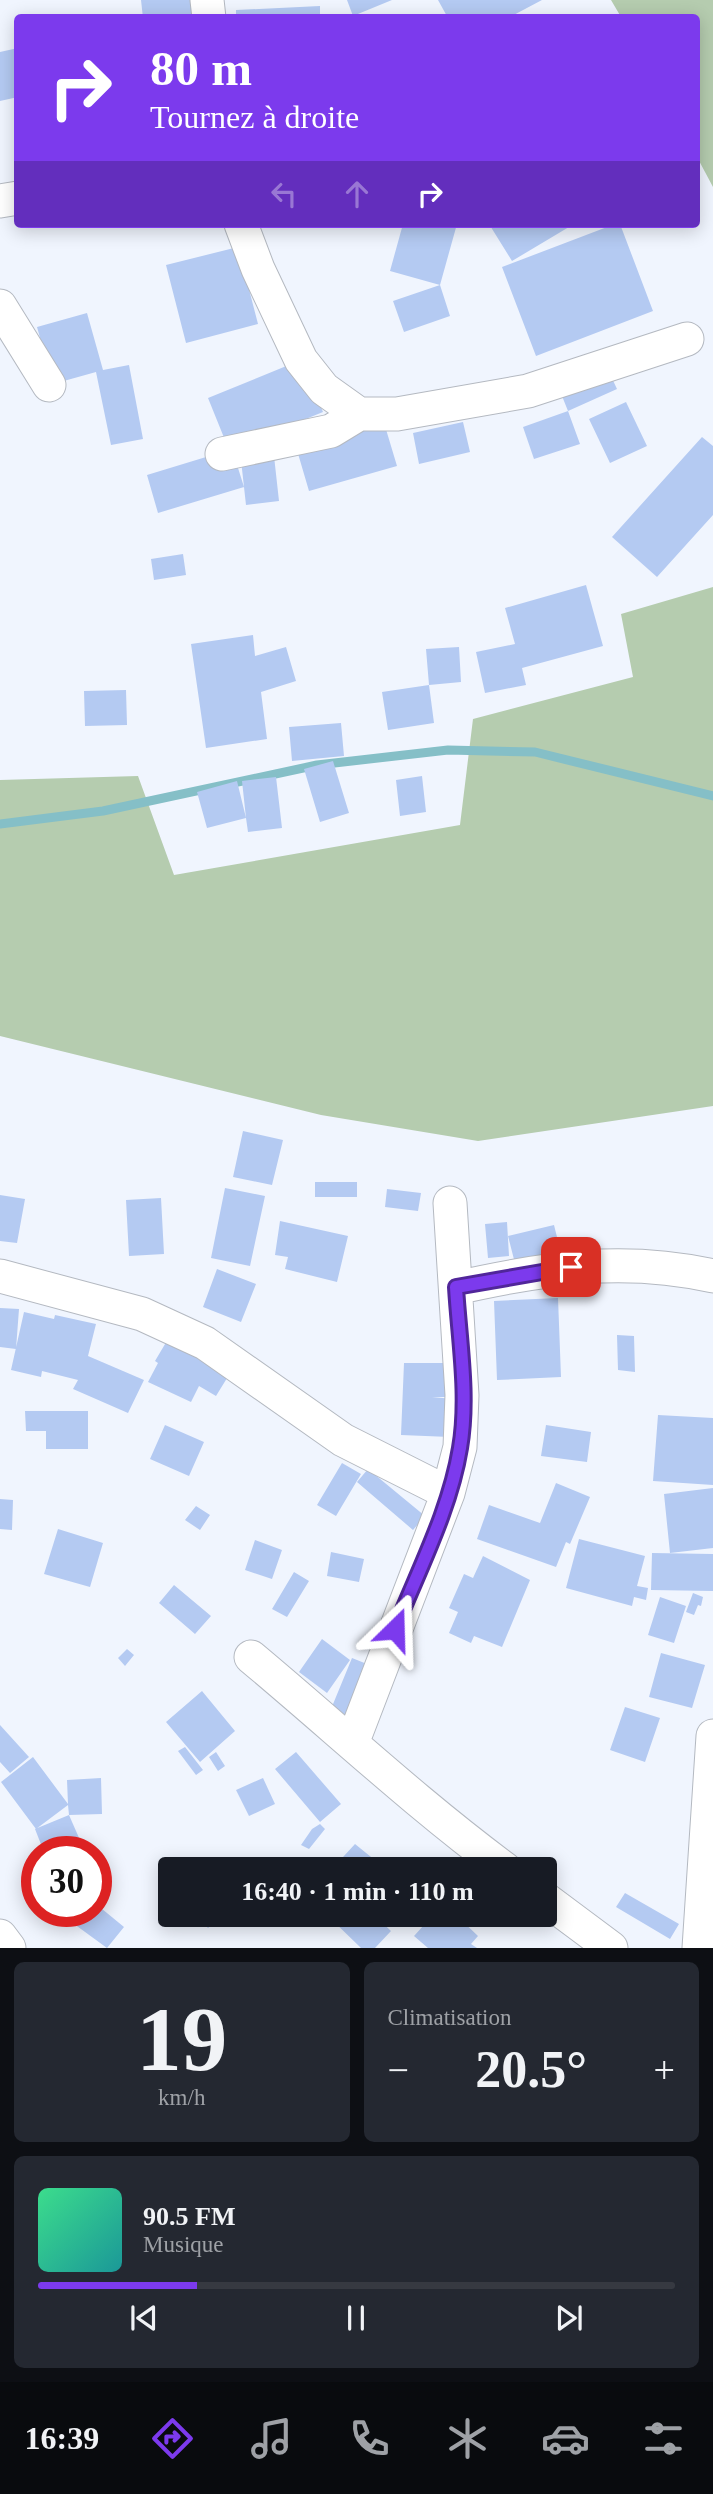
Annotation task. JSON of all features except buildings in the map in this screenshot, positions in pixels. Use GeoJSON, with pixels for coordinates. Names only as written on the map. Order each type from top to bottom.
{"type":"FeatureCollection","features":[{"type":"Feature","properties":{"kind":"street"},"geometry":{"type":"LineString","coordinates":[[243,228],[258,269],[302,360],[324,389],[359,414]]}},
{"type":"Feature","properties":{"kind":"street"},"geometry":{"type":"LineString","coordinates":[[0,306],[48,385]]}},
{"type":"Feature","properties":{"kind":"street"},"geometry":{"type":"LineString","coordinates":[[222,454],[331,431],[359,414],[397,414],[528,391],[687,339]]}},
{"type":"Feature","properties":{"kind":"street"},"geometry":{"type":"LineString","coordinates":[[353,1741],[448,1493],[460,1447],[463,1395],[450,1203]]}},
{"type":"Feature","properties":{"kind":"street"},"geometry":{"type":"LineString","coordinates":[[456,1287],[522,1273],[595,1264],[673,1267],[713,1276]]}},
{"type":"Feature","properties":{"kind":"street"},"geometry":{"type":"LineString","coordinates":[[0,1276],[142,1314],[205,1343],[343,1440],[448,1493]]}},
{"type":"Feature","properties":{"kind":"street"},"geometry":{"type":"LineString","coordinates":[[251,1657],[353,1741],[435,1817],[489,1857]]}},
{"type":"Feature","properties":{"kind":"street"},"geometry":{"type":"LineString","coordinates":[[699,1948],[713,1736]]}},
{"type":"Feature","properties":{"kind":"street"},"geometry":{"type":"LineString","coordinates":[[557,1908],[611,1948]]}},
{"type":"Feature","properties":{"kind":"street"},"geometry":{"type":"LineString","coordinates":[[0,1937],[9,1948]]}},
{"type":"Feature","properties":{"kind":"green space"},"geometry":{"type":"Polygon","coordinates":[[[611,0],[713,0],[713,187],[700,163],[700,14],[619,14],[611,0]]]}},
{"type":"Feature","properties":{"kind":"green space"},"geometry":{"type":"Polygon","coordinates":[[[713,587],[713,1106],[478,1141],[321,1115],[0,1036],[0,780],[138,776],[174,875],[460,825],[473,719],[633,677],[621,614],[713,587]]]}},
{"type":"Feature","properties":{"kind":"waterway"},"geometry":{"type":"LineString","coordinates":[[0,824],[103,811],[317,765],[448,750],[535,752],[713,796]]}},
{"type":"Feature","properties":{"kind":"route"},"geometry":{"type":"LineString","coordinates":[[395,1629],[448,1493],[460,1447],[463,1395],[456,1287],[522,1273],[571,1267]]}}]}
